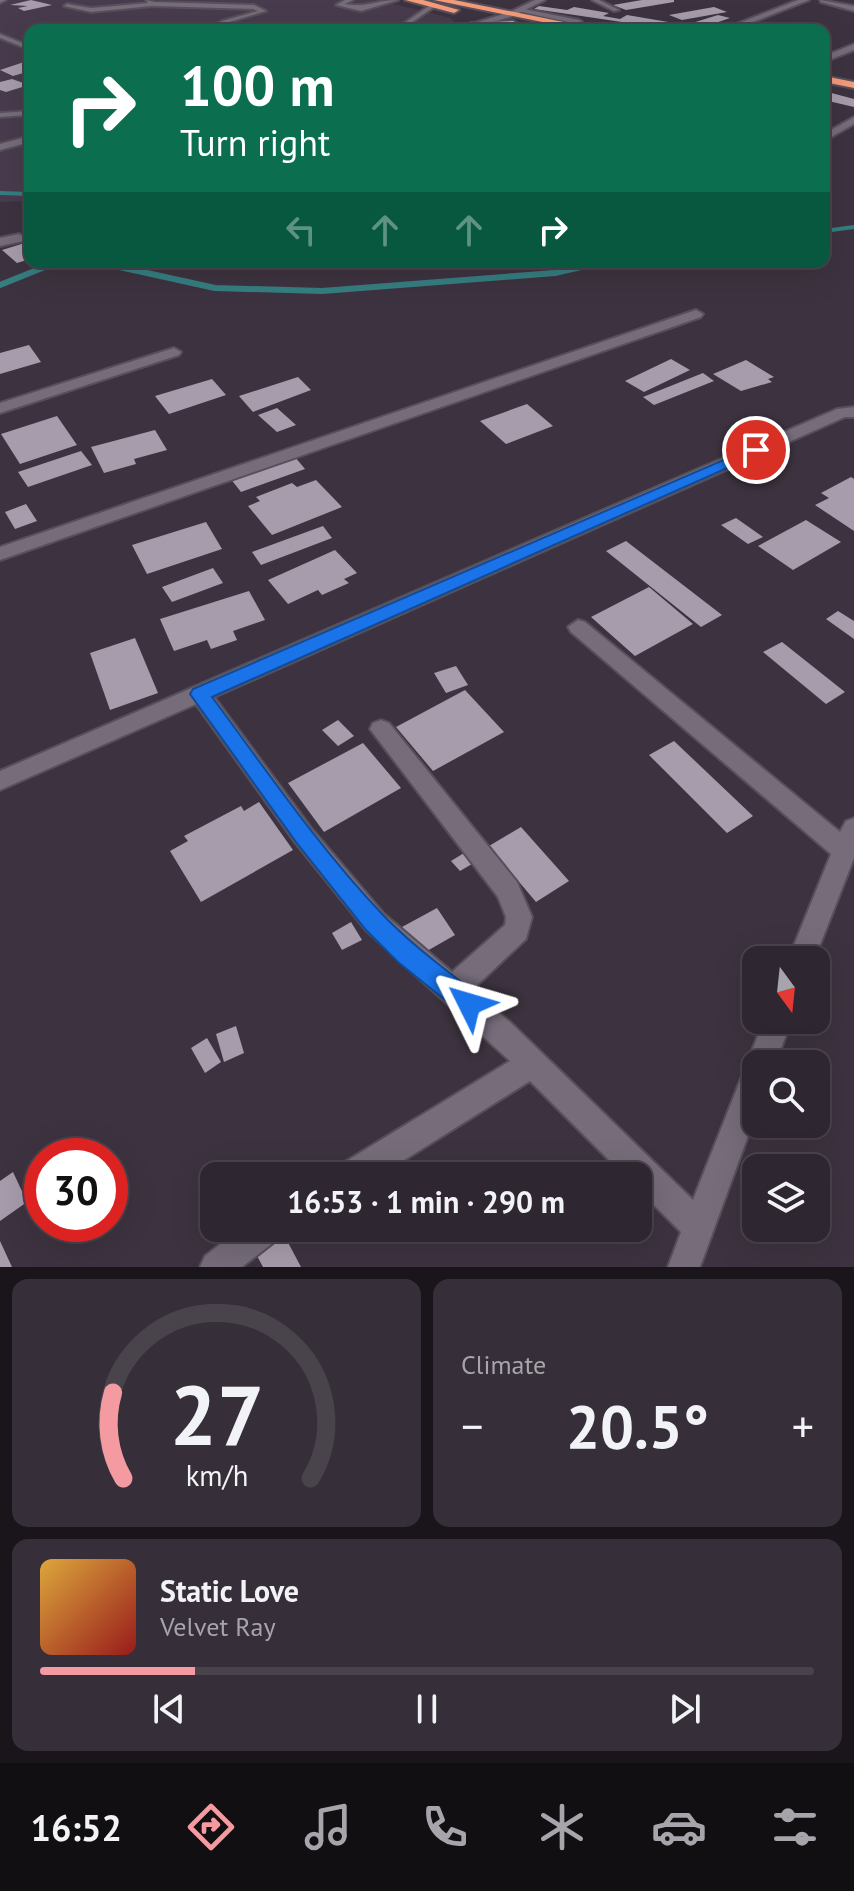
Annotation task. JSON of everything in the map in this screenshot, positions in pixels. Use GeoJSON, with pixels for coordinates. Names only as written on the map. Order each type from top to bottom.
{"type":"FeatureCollection","features":[{"type":"Feature","properties":{"kind":"highway"},"geometry":{"type":"LineString","coordinates":[[410,0],[566,24]]}},
{"type":"Feature","properties":{"kind":"highway"},"geometry":{"type":"LineString","coordinates":[[436,2],[458,10],[503,14],[526,24]]}},
{"type":"Feature","properties":{"kind":"highway"},"geometry":{"type":"LineString","coordinates":[[458,10],[462,24]]}},
{"type":"Feature","properties":{"kind":"highway"},"geometry":{"type":"LineString","coordinates":[[509,24],[521,23]]}},
{"type":"Feature","properties":{"kind":"highway"},"geometry":{"type":"LineString","coordinates":[[830,72],[854,76]]}},
{"type":"Feature","properties":{"kind":"highway"},"geometry":{"type":"LineString","coordinates":[[830,80],[854,85]]}},
{"type":"Feature","properties":{"kind":"street"},"geometry":{"type":"LineString","coordinates":[[474,24],[541,0]]}},
{"type":"Feature","properties":{"kind":"street"},"geometry":{"type":"LineString","coordinates":[[741,24],[805,0]]}},
{"type":"Feature","properties":{"kind":"street"},"geometry":{"type":"LineString","coordinates":[[824,0],[854,9]]}},
{"type":"Feature","properties":{"kind":"street"},"geometry":{"type":"LineString","coordinates":[[830,57],[854,47]]}},
{"type":"Feature","properties":{"kind":"street"},"geometry":{"type":"LineString","coordinates":[[830,135],[854,120]]}},
{"type":"Feature","properties":{"kind":"street"},"geometry":{"type":"LineString","coordinates":[[838,130],[854,134]]}},
{"type":"Feature","properties":{"kind":"street"},"geometry":{"type":"LineString","coordinates":[[0,147],[24,141]]}},
{"type":"Feature","properties":{"kind":"street"},"geometry":{"type":"LineString","coordinates":[[0,242],[19,238]]}},
{"type":"Feature","properties":{"kind":"street"},"geometry":{"type":"LineString","coordinates":[[0,554],[696,314]]}},
{"type":"Feature","properties":{"kind":"street"},"geometry":{"type":"LineString","coordinates":[[0,408],[174,352]]}},
{"type":"Feature","properties":{"kind":"street"},"geometry":{"type":"LineString","coordinates":[[0,781],[843,412],[854,412]]}},
{"type":"Feature","properties":{"kind":"street"},"geometry":{"type":"LineString","coordinates":[[578,627],[849,839],[807,946]]}},
{"type":"Feature","properties":{"kind":"street"},"geometry":{"type":"LineString","coordinates":[[200,694],[303,835],[375,922],[407,954],[453,989],[698,1227]]}},
{"type":"Feature","properties":{"kind":"street"},"geometry":{"type":"LineString","coordinates":[[381,729],[508,890],[519,917],[517,931],[453,989]]}},
{"type":"Feature","properties":{"kind":"street"},"geometry":{"type":"LineString","coordinates":[[374,1162],[532,1064]]}},
{"type":"Feature","properties":{"kind":"street"},"geometry":{"type":"LineString","coordinates":[[684,1267],[742,1112]]}},
{"type":"Feature","properties":{"kind":"street"},"geometry":{"type":"LineString","coordinates":[[216,1267],[249,1242]]}},
{"type":"Feature","properties":{"kind":"lane"},"geometry":{"type":"LineString","coordinates":[[284,0],[299,0]]}},
{"type":"Feature","properties":{"kind":"lane"},"geometry":{"type":"LineString","coordinates":[[350,0],[339,5],[361,9],[395,0]]}},
{"type":"Feature","properties":{"kind":"lane"},"geometry":{"type":"LineString","coordinates":[[366,0],[382,4]]}},
{"type":"Feature","properties":{"kind":"lane"},"geometry":{"type":"LineString","coordinates":[[595,0],[616,10]]}},
{"type":"Feature","properties":{"kind":"lane"},"geometry":{"type":"LineString","coordinates":[[67,6],[91,10],[150,2],[254,7],[263,11],[220,24]]}},
{"type":"Feature","properties":{"kind":"lane"},"geometry":{"type":"LineString","coordinates":[[405,24],[436,2]]}},
{"type":"Feature","properties":{"kind":"lane"},"geometry":{"type":"LineString","coordinates":[[0,36],[24,46]]}},
{"type":"Feature","properties":{"kind":"lane"},"geometry":{"type":"LineString","coordinates":[[0,115],[24,113]]}},
{"type":"Feature","properties":{"kind":"shaded area"},"geometry":{"type":"Polygon","coordinates":[[[0,0],[378,0],[451,18],[456,24],[24,24],[24,201],[0,202],[0,0]]]}},
{"type":"Feature","properties":{"kind":"building"},"geometry":{"type":"Polygon","coordinates":[[[31,0],[52,5],[24,11],[18,8],[28,6],[10,5],[31,0]]]}},
{"type":"Feature","properties":{"kind":"building"},"geometry":{"type":"Polygon","coordinates":[[[642,0],[674,2],[626,10],[613,5],[642,0]]]}},
{"type":"Feature","properties":{"kind":"building"},"geometry":{"type":"Polygon","coordinates":[[[539,6],[567,10],[574,7],[609,13],[603,16],[620,19],[627,15],[674,23],[635,24],[534,9],[539,6]]]}},
{"type":"Feature","properties":{"kind":"building"},"geometry":{"type":"Polygon","coordinates":[[[714,7],[727,12],[682,20],[669,15],[714,7]]]}},
{"type":"Feature","properties":{"kind":"building"},"geometry":{"type":"Polygon","coordinates":[[[718,15],[730,18],[713,24],[689,24],[718,15]]]}},
{"type":"Feature","properties":{"kind":"building"},"geometry":{"type":"Polygon","coordinates":[[[24,62],[24,73],[13,76],[0,70],[24,62]]]}},
{"type":"Feature","properties":{"kind":"building"},"geometry":{"type":"Polygon","coordinates":[[[12,79],[24,83],[24,87],[6,92],[0,90],[0,82],[12,79]]]}},
{"type":"Feature","properties":{"kind":"building"},"geometry":{"type":"Polygon","coordinates":[[[830,93],[854,99],[854,107],[830,101],[830,93]]]}},
{"type":"Feature","properties":{"kind":"building"},"geometry":{"type":"Polygon","coordinates":[[[24,243],[24,261],[17,263],[2,250],[24,243]]]}},
{"type":"Feature","properties":{"kind":"building"},"geometry":{"type":"Polygon","coordinates":[[[29,345],[41,362],[0,374],[0,353],[29,345]]]}},
{"type":"Feature","properties":{"kind":"building"},"geometry":{"type":"Polygon","coordinates":[[[671,359],[690,370],[644,392],[625,381],[671,359]]]}},
{"type":"Feature","properties":{"kind":"building"},"geometry":{"type":"Polygon","coordinates":[[[746,360],[774,377],[768,379],[772,382],[741,391],[713,374],[746,360]]]}},
{"type":"Feature","properties":{"kind":"building"},"geometry":{"type":"Polygon","coordinates":[[[703,373],[714,381],[654,405],[643,397],[703,373]]]}},
{"type":"Feature","properties":{"kind":"building"},"geometry":{"type":"Polygon","coordinates":[[[298,377],[311,390],[253,412],[239,396],[298,377]]]}},
{"type":"Feature","properties":{"kind":"building"},"geometry":{"type":"Polygon","coordinates":[[[212,379],[226,395],[169,414],[155,396],[212,379]]]}},
{"type":"Feature","properties":{"kind":"building"},"geometry":{"type":"Polygon","coordinates":[[[527,404],[553,426],[506,444],[480,421],[527,404]]]}},
{"type":"Feature","properties":{"kind":"building"},"geometry":{"type":"Polygon","coordinates":[[[277,408],[296,425],[277,432],[258,415],[277,408]]]}},
{"type":"Feature","properties":{"kind":"building"},"geometry":{"type":"Polygon","coordinates":[[[57,416],[77,445],[20,464],[1,434],[57,416]]]}},
{"type":"Feature","properties":{"kind":"building"},"geometry":{"type":"Polygon","coordinates":[[[155,430],[167,450],[134,459],[136,464],[104,473],[91,447],[155,430]]]}},
{"type":"Feature","properties":{"kind":"building"},"geometry":{"type":"Polygon","coordinates":[[[81,451],[92,465],[28,487],[18,472],[81,451]]]}},
{"type":"Feature","properties":{"kind":"building"},"geometry":{"type":"Polygon","coordinates":[[[295,457],[305,469],[241,492],[230,478],[295,457]]]}},
{"type":"Feature","properties":{"kind":"building"},"geometry":{"type":"Polygon","coordinates":[[[851,477],[854,479],[854,531],[815,505],[829,498],[821,493],[851,477]]]}},
{"type":"Feature","properties":{"kind":"building"},"geometry":{"type":"Polygon","coordinates":[[[316,480],[342,507],[272,535],[248,506],[260,501],[256,497],[292,483],[297,487],[316,480]]]}},
{"type":"Feature","properties":{"kind":"building"},"geometry":{"type":"Polygon","coordinates":[[[26,504],[37,521],[15,529],[5,512],[26,504]]]}},
{"type":"Feature","properties":{"kind":"building"},"geometry":{"type":"Polygon","coordinates":[[[736,518],[763,537],[748,544],[721,525],[736,518]]]}},
{"type":"Feature","properties":{"kind":"building"},"geometry":{"type":"Polygon","coordinates":[[[806,520],[841,542],[793,570],[758,546],[806,520]]]}},
{"type":"Feature","properties":{"kind":"building"},"geometry":{"type":"Polygon","coordinates":[[[206,522],[222,549],[147,574],[132,545],[206,522]]]}},
{"type":"Feature","properties":{"kind":"building"},"geometry":{"type":"Polygon","coordinates":[[[323,526],[332,538],[261,565],[252,552],[323,526]]]}},
{"type":"Feature","properties":{"kind":"building"},"geometry":{"type":"Polygon","coordinates":[[[626,541],[722,615],[701,627],[606,551],[626,541]]]}},
{"type":"Feature","properties":{"kind":"building"},"geometry":{"type":"Polygon","coordinates":[[[335,550],[357,573],[344,579],[349,583],[322,595],[318,590],[288,604],[268,580],[335,550]]]}},
{"type":"Feature","properties":{"kind":"building"},"geometry":{"type":"Polygon","coordinates":[[[213,568],[223,583],[172,602],[162,587],[213,568]]]}},
{"type":"Feature","properties":{"kind":"building"},"geometry":{"type":"Polygon","coordinates":[[[649,587],[693,624],[635,656],[591,617],[649,587]]]}},
{"type":"Feature","properties":{"kind":"building"},"geometry":{"type":"Polygon","coordinates":[[[249,591],[265,620],[233,631],[237,640],[211,649],[207,640],[174,651],[160,619],[249,591]]]}},
{"type":"Feature","properties":{"kind":"building"},"geometry":{"type":"Polygon","coordinates":[[[838,611],[854,621],[854,639],[826,619],[838,611]]]}},
{"type":"Feature","properties":{"kind":"building"},"geometry":{"type":"Polygon","coordinates":[[[135,638],[158,693],[110,710],[90,653],[135,638]]]}},
{"type":"Feature","properties":{"kind":"building"},"geometry":{"type":"Polygon","coordinates":[[[782,642],[845,692],[826,704],[763,652],[782,642]]]}},
{"type":"Feature","properties":{"kind":"building"},"geometry":{"type":"Polygon","coordinates":[[[456,666],[468,685],[446,693],[434,673],[456,666]]]}},
{"type":"Feature","properties":{"kind":"building"},"geometry":{"type":"Polygon","coordinates":[[[465,690],[504,732],[433,771],[396,727],[465,690]]]}},
{"type":"Feature","properties":{"kind":"building"},"geometry":{"type":"Polygon","coordinates":[[[338,720],[354,736],[338,746],[322,730],[338,720]]]}},
{"type":"Feature","properties":{"kind":"building"},"geometry":{"type":"Polygon","coordinates":[[[674,741],[753,816],[727,833],[649,755],[674,741]]]}},
{"type":"Feature","properties":{"kind":"building"},"geometry":{"type":"Polygon","coordinates":[[[363,743],[401,788],[324,832],[288,783],[363,743]]]}},
{"type":"Feature","properties":{"kind":"building"},"geometry":{"type":"Polygon","coordinates":[[[259,802],[293,850],[201,902],[170,851],[188,841],[184,836],[241,806],[244,811],[259,802]]]}},
{"type":"Feature","properties":{"kind":"building"},"geometry":{"type":"Polygon","coordinates":[[[521,827],[569,881],[536,902],[489,846],[521,827]]]}},
{"type":"Feature","properties":{"kind":"building"},"geometry":{"type":"Polygon","coordinates":[[[464,853],[472,864],[460,871],[451,861],[464,853]]]}},
{"type":"Feature","properties":{"kind":"building"},"geometry":{"type":"Polygon","coordinates":[[[437,908],[455,935],[420,955],[402,927],[437,908]]]}},
{"type":"Feature","properties":{"kind":"building"},"geometry":{"type":"Polygon","coordinates":[[[351,922],[362,940],[342,950],[332,933],[351,922]]]}},
{"type":"Feature","properties":{"kind":"building"},"geometry":{"type":"Polygon","coordinates":[[[236,1026],[244,1053],[224,1062],[216,1034],[236,1026]]]}},
{"type":"Feature","properties":{"kind":"building"},"geometry":{"type":"Polygon","coordinates":[[[207,1038],[221,1062],[205,1073],[191,1048],[207,1038]]]}},
{"type":"Feature","properties":{"kind":"building"},"geometry":{"type":"Polygon","coordinates":[[[13,1172],[24,1196],[24,1204],[0,1221],[0,1181],[13,1172]]]}},
{"type":"Feature","properties":{"kind":"building"},"geometry":{"type":"Polygon","coordinates":[[[0,1241],[12,1267],[0,1267],[0,1241]]]}},
{"type":"Feature","properties":{"kind":"building"},"geometry":{"type":"Polygon","coordinates":[[[271,1242],[288,1242],[301,1267],[263,1267],[256,1254],[271,1242]]]}},
{"type":"Feature","properties":{"kind":"waterway"},"geometry":{"type":"LineString","coordinates":[[0,193],[24,194]]}},
{"type":"Feature","properties":{"kind":"waterway"},"geometry":{"type":"LineString","coordinates":[[830,230],[854,227]]}},
{"type":"Feature","properties":{"kind":"waterway"},"geometry":{"type":"LineString","coordinates":[[0,285],[42,268]]}},
{"type":"Feature","properties":{"kind":"waterway"},"geometry":{"type":"LineString","coordinates":[[124,268],[215,288],[322,291],[555,273],[576,268]]}},
{"type":"Feature","properties":{"kind":"route"},"geometry":{"type":"LineString","coordinates":[[469,1004],[407,954],[375,922],[303,835],[200,694],[756,450]]}}]}
